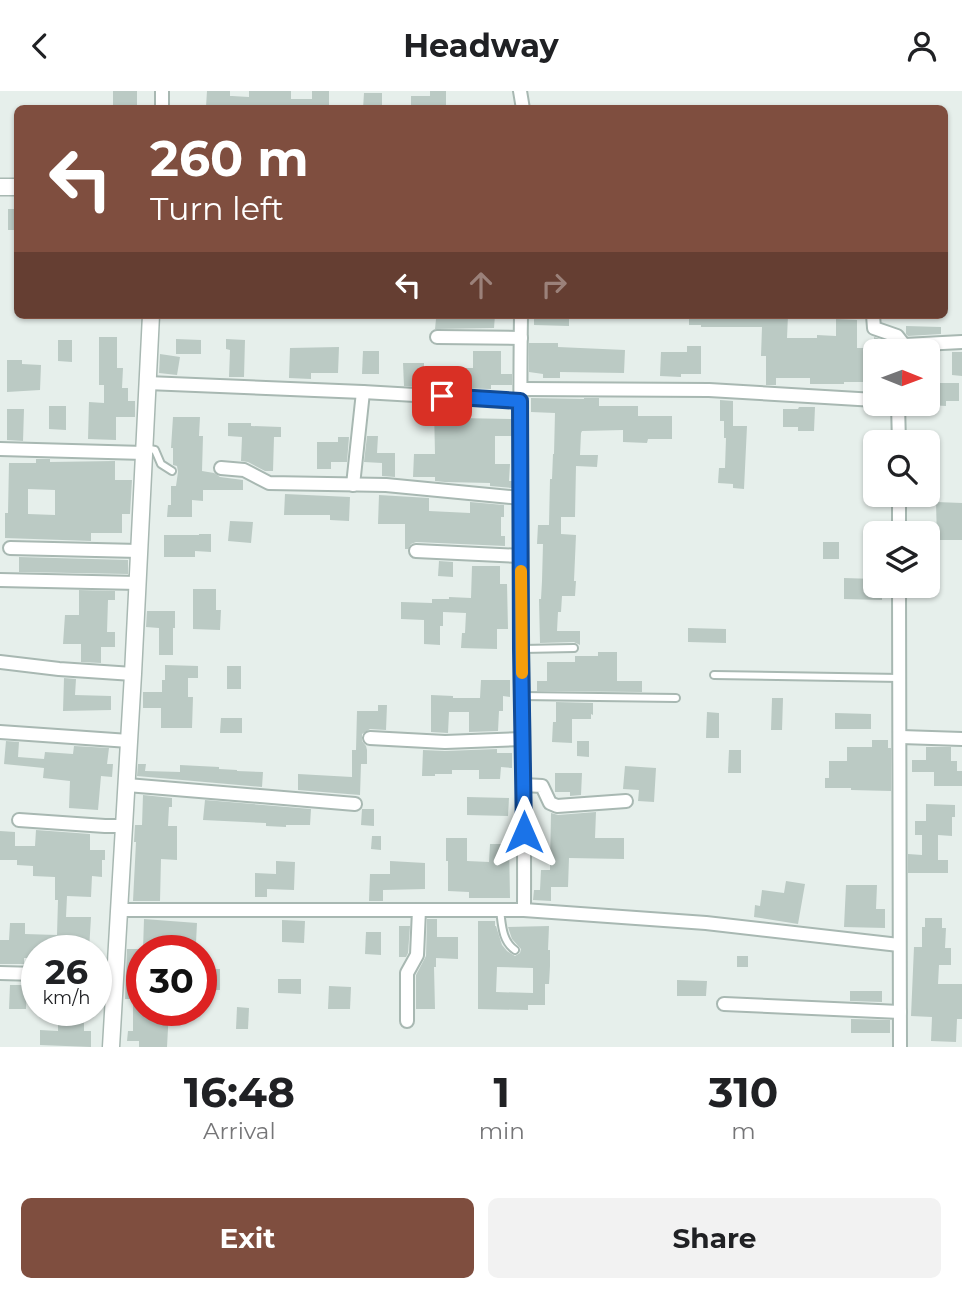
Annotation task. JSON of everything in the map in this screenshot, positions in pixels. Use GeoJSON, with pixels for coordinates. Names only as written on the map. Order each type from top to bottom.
{"type":"FeatureCollection","features":[{"type":"Feature","properties":{"kind":"street"},"geometry":{"type":"LineString","coordinates":[[111,1047],[130,741],[151,319]]}},
{"type":"Feature","properties":{"kind":"street"},"geometry":{"type":"LineString","coordinates":[[521,319],[524,910]]}},
{"type":"Feature","properties":{"kind":"street"},"geometry":{"type":"LineString","coordinates":[[873,319],[874,328],[897,336],[898,339]]}},
{"type":"Feature","properties":{"kind":"street"},"geometry":{"type":"LineString","coordinates":[[437,337],[521,338]]}},
{"type":"Feature","properties":{"kind":"street"},"geometry":{"type":"LineString","coordinates":[[940,344],[962,342]]}},
{"type":"Feature","properties":{"kind":"street"},"geometry":{"type":"LineString","coordinates":[[147,383],[521,395],[709,390],[863,399]]}},
{"type":"Feature","properties":{"kind":"street"},"geometry":{"type":"LineString","coordinates":[[353,485],[363,392]]}},
{"type":"Feature","properties":{"kind":"street"},"geometry":{"type":"LineString","coordinates":[[0,449],[144,451]]}},
{"type":"Feature","properties":{"kind":"street"},"geometry":{"type":"LineString","coordinates":[[221,468],[244,471],[270,483],[386,485],[521,498]]}},
{"type":"Feature","properties":{"kind":"street"},"geometry":{"type":"LineString","coordinates":[[10,548],[139,551]]}},
{"type":"Feature","properties":{"kind":"street"},"geometry":{"type":"LineString","coordinates":[[416,551],[521,556]]}},
{"type":"Feature","properties":{"kind":"street"},"geometry":{"type":"LineString","coordinates":[[0,580],[138,583]]}},
{"type":"Feature","properties":{"kind":"street"},"geometry":{"type":"LineString","coordinates":[[899,598],[900,1047]]}},
{"type":"Feature","properties":{"kind":"street"},"geometry":{"type":"LineString","coordinates":[[0,662],[133,674]]}},
{"type":"Feature","properties":{"kind":"street"},"geometry":{"type":"LineString","coordinates":[[0,732],[130,741]]}},
{"type":"Feature","properties":{"kind":"street"},"geometry":{"type":"LineString","coordinates":[[901,737],[962,739]]}},
{"type":"Feature","properties":{"kind":"street"},"geometry":{"type":"LineString","coordinates":[[370,738],[445,741],[523,739]]}},
{"type":"Feature","properties":{"kind":"street"},"geometry":{"type":"LineString","coordinates":[[127,785],[355,804]]}},
{"type":"Feature","properties":{"kind":"street"},"geometry":{"type":"LineString","coordinates":[[524,785],[542,786],[550,803],[557,806],[626,801]]}},
{"type":"Feature","properties":{"kind":"street"},"geometry":{"type":"LineString","coordinates":[[19,820],[125,826]]}},
{"type":"Feature","properties":{"kind":"street"},"geometry":{"type":"LineString","coordinates":[[120,910],[524,910],[706,923],[899,945]]}},
{"type":"Feature","properties":{"kind":"street"},"geometry":{"type":"LineString","coordinates":[[407,1021],[407,973],[417,955],[419,910]]}},
{"type":"Feature","properties":{"kind":"street"},"geometry":{"type":"LineString","coordinates":[[0,973],[21,974]]}},
{"type":"Feature","properties":{"kind":"street"},"geometry":{"type":"LineString","coordinates":[[724,1005],[900,1012]]}},
{"type":"Feature","properties":{"kind":"lane"},"geometry":{"type":"LineString","coordinates":[[144,451],[155,450],[161,464],[172,471]]}},
{"type":"Feature","properties":{"kind":"lane"},"geometry":{"type":"LineString","coordinates":[[521,649],[573,648]]}},
{"type":"Feature","properties":{"kind":"lane"},"geometry":{"type":"LineString","coordinates":[[714,675],[900,678]]}},
{"type":"Feature","properties":{"kind":"lane"},"geometry":{"type":"LineString","coordinates":[[522,696],[676,698]]}},
{"type":"Feature","properties":{"kind":"lane"},"geometry":{"type":"LineString","coordinates":[[500,910],[503,932],[509,946],[515,950]]}},
{"type":"Feature","properties":{"kind":"building"},"geometry":{"type":"Polygon","coordinates":[[[113,91],[137,91],[137,105],[113,105],[113,91]]]}},
{"type":"Feature","properties":{"kind":"building"},"geometry":{"type":"Polygon","coordinates":[[[207,91],[230,91],[230,96],[249,97],[249,91],[291,91],[291,99],[312,99],[312,91],[329,91],[329,105],[206,105],[207,91]]]}},
{"type":"Feature","properties":{"kind":"building"},"geometry":{"type":"Polygon","coordinates":[[[430,91],[446,91],[446,105],[411,105],[411,96],[430,96],[430,91]]]}},
{"type":"Feature","properties":{"kind":"building"},"geometry":{"type":"Polygon","coordinates":[[[364,93],[382,93],[382,105],[363,105],[364,93]]]}},
{"type":"Feature","properties":{"kind":"building"},"geometry":{"type":"Polygon","coordinates":[[[8,209],[14,209],[14,230],[8,230],[8,209]]]}},
{"type":"Feature","properties":{"kind":"building"},"geometry":{"type":"Polygon","coordinates":[[[436,319],[495,319],[494,328],[435,329],[436,319]]]}},
{"type":"Feature","properties":{"kind":"building"},"geometry":{"type":"Polygon","coordinates":[[[534,319],[569,319],[569,326],[534,325],[534,319]]]}},
{"type":"Feature","properties":{"kind":"building"},"geometry":{"type":"Polygon","coordinates":[[[689,319],[788,319],[787,338],[817,338],[817,335],[836,336],[836,319],[857,320],[857,348],[863,348],[863,382],[810,384],[810,378],[776,378],[776,385],[766,385],[766,356],[761,356],[762,327],[689,325],[689,319]]]}},
{"type":"Feature","properties":{"kind":"building"},"geometry":{"type":"Polygon","coordinates":[[[906,326],[941,327],[941,334],[908,336],[906,326]]]}},
{"type":"Feature","properties":{"kind":"building"},"geometry":{"type":"Polygon","coordinates":[[[99,337],[117,337],[117,368],[123,368],[122,388],[128,388],[128,401],[135,401],[135,417],[116,417],[116,440],[88,439],[89,402],[104,403],[104,385],[99,385],[99,337]]]}},
{"type":"Feature","properties":{"kind":"building"},"geometry":{"type":"Polygon","coordinates":[[[176,339],[201,340],[201,354],[176,354],[176,339]]]}},
{"type":"Feature","properties":{"kind":"building"},"geometry":{"type":"Polygon","coordinates":[[[226,339],[245,340],[244,377],[229,377],[230,350],[226,349],[226,339]]]}},
{"type":"Feature","properties":{"kind":"building"},"geometry":{"type":"Polygon","coordinates":[[[58,340],[72,340],[72,362],[58,361],[58,340]]]}},
{"type":"Feature","properties":{"kind":"building"},"geometry":{"type":"Polygon","coordinates":[[[529,343],[558,343],[558,347],[625,350],[624,373],[560,372],[560,378],[543,378],[543,374],[529,372],[529,343]]]}},
{"type":"Feature","properties":{"kind":"building"},"geometry":{"type":"Polygon","coordinates":[[[687,346],[701,346],[701,374],[660,376],[661,352],[687,352],[687,346]]]}},
{"type":"Feature","properties":{"kind":"building"},"geometry":{"type":"Polygon","coordinates":[[[339,347],[338,373],[311,373],[311,379],[289,378],[290,348],[339,347]]]}},
{"type":"Feature","properties":{"kind":"building"},"geometry":{"type":"Polygon","coordinates":[[[363,351],[379,351],[379,374],[362,374],[363,351]]]}},
{"type":"Feature","properties":{"kind":"building"},"geometry":{"type":"Polygon","coordinates":[[[473,351],[501,351],[501,374],[512,374],[512,385],[491,385],[491,389],[452,388],[453,368],[473,368],[473,351]]]}},
{"type":"Feature","properties":{"kind":"building"},"geometry":{"type":"Polygon","coordinates":[[[952,352],[962,352],[962,376],[952,375],[952,352]]]}},
{"type":"Feature","properties":{"kind":"building"},"geometry":{"type":"Polygon","coordinates":[[[160,354],[180,357],[177,375],[159,373],[160,354]]]}},
{"type":"Feature","properties":{"kind":"building"},"geometry":{"type":"Polygon","coordinates":[[[7,360],[22,360],[22,364],[41,365],[40,390],[7,392],[7,360]]]}},
{"type":"Feature","properties":{"kind":"building"},"geometry":{"type":"Polygon","coordinates":[[[403,363],[424,363],[424,387],[404,386],[403,363]]]}},
{"type":"Feature","properties":{"kind":"building"},"geometry":{"type":"Polygon","coordinates":[[[940,383],[959,383],[959,401],[946,401],[946,406],[940,406],[940,383]]]}},
{"type":"Feature","properties":{"kind":"building"},"geometry":{"type":"Polygon","coordinates":[[[531,398],[599,398],[599,406],[638,406],[638,416],[672,416],[672,439],[648,439],[647,443],[623,442],[623,430],[581,433],[580,455],[598,455],[597,467],[576,466],[575,517],[561,517],[561,534],[576,535],[576,581],[575,596],[562,596],[557,631],[580,631],[580,645],[574,642],[540,643],[539,599],[543,544],[537,544],[538,525],[549,525],[555,413],[531,412],[531,398]]]}},
{"type":"Feature","properties":{"kind":"building"},"geometry":{"type":"Polygon","coordinates":[[[720,400],[733,401],[733,426],[747,426],[744,489],[733,488],[733,484],[718,483],[719,468],[725,468],[726,438],[724,421],[720,421],[720,400]]]}},
{"type":"Feature","properties":{"kind":"building"},"geometry":{"type":"Polygon","coordinates":[[[49,406],[66,406],[66,430],[49,429],[49,406]]]}},
{"type":"Feature","properties":{"kind":"building"},"geometry":{"type":"Polygon","coordinates":[[[815,407],[814,431],[783,427],[783,409],[815,407]]]}},
{"type":"Feature","properties":{"kind":"building"},"geometry":{"type":"Polygon","coordinates":[[[434,408],[459,409],[458,418],[512,419],[512,436],[495,436],[495,464],[510,464],[509,481],[512,481],[512,488],[490,486],[490,483],[445,482],[435,481],[435,477],[413,477],[414,454],[435,454],[434,408]]]}},
{"type":"Feature","properties":{"kind":"building"},"geometry":{"type":"Polygon","coordinates":[[[7,409],[24,409],[23,441],[7,440],[7,409]]]}},
{"type":"Feature","properties":{"kind":"building"},"geometry":{"type":"Polygon","coordinates":[[[173,417],[200,417],[199,436],[203,436],[202,471],[243,480],[243,490],[203,490],[203,501],[192,500],[192,517],[167,517],[168,505],[171,505],[171,486],[176,486],[178,472],[177,466],[173,465],[171,448],[173,417]]]}},
{"type":"Feature","properties":{"kind":"building"},"geometry":{"type":"Polygon","coordinates":[[[228,423],[281,427],[281,437],[274,437],[273,471],[265,471],[241,461],[242,437],[228,436],[228,423]]]}},
{"type":"Feature","properties":{"kind":"building"},"geometry":{"type":"Polygon","coordinates":[[[367,436],[378,436],[377,453],[395,453],[395,477],[382,476],[382,463],[364,462],[367,436]]]}},
{"type":"Feature","properties":{"kind":"building"},"geometry":{"type":"Polygon","coordinates":[[[338,437],[349,437],[347,462],[331,462],[331,469],[317,469],[317,442],[338,442],[338,437]]]}},
{"type":"Feature","properties":{"kind":"building"},"geometry":{"type":"Polygon","coordinates":[[[36,459],[50,459],[50,462],[115,461],[115,480],[132,480],[130,514],[122,514],[122,533],[91,533],[91,541],[5,538],[9,463],[36,463],[36,459]],[[28,489],[28,514],[55,515],[55,490],[28,489]]]}},
{"type":"Feature","properties":{"kind":"building"},"geometry":{"type":"Polygon","coordinates":[[[285,494],[350,497],[349,521],[330,520],[330,515],[284,515],[285,494]]]}},
{"type":"Feature","properties":{"kind":"building"},"geometry":{"type":"Polygon","coordinates":[[[379,495],[429,498],[429,511],[470,513],[470,502],[504,505],[501,536],[505,536],[505,546],[416,542],[405,549],[405,524],[378,524],[379,495]]]}},
{"type":"Feature","properties":{"kind":"building"},"geometry":{"type":"Polygon","coordinates":[[[940,502],[962,503],[962,540],[940,540],[940,521],[936,521],[936,507],[940,507],[940,502]]]}},
{"type":"Feature","properties":{"kind":"building"},"geometry":{"type":"Polygon","coordinates":[[[230,521],[253,522],[251,543],[228,541],[230,521]]]}},
{"type":"Feature","properties":{"kind":"building"},"geometry":{"type":"Polygon","coordinates":[[[211,534],[211,552],[195,551],[195,557],[164,557],[164,535],[211,534]]]}},
{"type":"Feature","properties":{"kind":"building"},"geometry":{"type":"Polygon","coordinates":[[[823,542],[839,542],[839,559],[823,559],[823,542]]]}},
{"type":"Feature","properties":{"kind":"building"},"geometry":{"type":"Polygon","coordinates":[[[19,557],[128,560],[128,574],[19,572],[19,557]]]}},
{"type":"Feature","properties":{"kind":"building"},"geometry":{"type":"Polygon","coordinates":[[[439,561],[453,562],[453,577],[438,576],[439,561]]]}},
{"type":"Feature","properties":{"kind":"building"},"geometry":{"type":"Polygon","coordinates":[[[472,566],[500,566],[500,584],[507,584],[508,629],[497,629],[497,649],[461,648],[466,613],[443,612],[440,645],[424,644],[424,620],[401,619],[401,602],[432,603],[432,599],[471,598],[472,566]]]}},
{"type":"Feature","properties":{"kind":"building"},"geometry":{"type":"Polygon","coordinates":[[[844,578],[863,579],[863,598],[882,600],[844,599],[844,578]]]}},
{"type":"Feature","properties":{"kind":"building"},"geometry":{"type":"Polygon","coordinates":[[[193,589],[216,589],[216,610],[221,610],[220,630],[193,629],[193,589]]]}},
{"type":"Feature","properties":{"kind":"building"},"geometry":{"type":"Polygon","coordinates":[[[79,590],[115,591],[115,600],[108,600],[107,632],[115,632],[115,647],[101,647],[101,663],[81,662],[81,644],[63,644],[65,615],[79,615],[79,590]]]}},
{"type":"Feature","properties":{"kind":"building"},"geometry":{"type":"Polygon","coordinates":[[[147,611],[175,611],[173,655],[159,655],[159,628],[146,627],[147,611]]]}},
{"type":"Feature","properties":{"kind":"building"},"geometry":{"type":"Polygon","coordinates":[[[688,628],[726,629],[726,643],[688,642],[688,628]]]}},
{"type":"Feature","properties":{"kind":"building"},"geometry":{"type":"Polygon","coordinates":[[[598,652],[617,652],[617,681],[642,681],[642,692],[537,691],[537,681],[547,681],[547,662],[575,662],[575,656],[598,656],[598,652]]]}},
{"type":"Feature","properties":{"kind":"building"},"geometry":{"type":"Polygon","coordinates":[[[165,665],[198,666],[198,678],[188,678],[188,697],[193,697],[192,728],[161,728],[161,708],[143,708],[143,692],[162,692],[165,665]]]}},
{"type":"Feature","properties":{"kind":"building"},"geometry":{"type":"Polygon","coordinates":[[[227,666],[241,666],[241,689],[227,689],[227,666]]]}},
{"type":"Feature","properties":{"kind":"building"},"geometry":{"type":"Polygon","coordinates":[[[64,678],[76,679],[75,695],[111,696],[111,710],[63,711],[64,678]]]}},
{"type":"Feature","properties":{"kind":"building"},"geometry":{"type":"Polygon","coordinates":[[[481,680],[510,680],[510,697],[503,696],[503,711],[499,711],[498,731],[469,732],[469,712],[449,712],[448,733],[431,732],[431,695],[480,698],[481,680]]]}},
{"type":"Feature","properties":{"kind":"building"},"geometry":{"type":"Polygon","coordinates":[[[772,698],[783,698],[782,730],[771,730],[772,698]]]}},
{"type":"Feature","properties":{"kind":"building"},"geometry":{"type":"Polygon","coordinates":[[[556,702],[593,703],[591,719],[572,719],[572,743],[552,742],[556,702]]]}},
{"type":"Feature","properties":{"kind":"building"},"geometry":{"type":"Polygon","coordinates":[[[378,705],[387,705],[386,730],[370,729],[362,734],[367,750],[367,764],[361,764],[360,795],[298,790],[298,774],[352,777],[357,711],[378,711],[378,705]]]}},
{"type":"Feature","properties":{"kind":"building"},"geometry":{"type":"Polygon","coordinates":[[[707,712],[719,713],[719,738],[706,738],[707,712]]]}},
{"type":"Feature","properties":{"kind":"building"},"geometry":{"type":"Polygon","coordinates":[[[835,713],[871,714],[871,729],[835,729],[835,713]]]}},
{"type":"Feature","properties":{"kind":"building"},"geometry":{"type":"Polygon","coordinates":[[[221,718],[242,718],[242,733],[220,733],[221,718]]]}},
{"type":"Feature","properties":{"kind":"building"},"geometry":{"type":"Polygon","coordinates":[[[872,740],[888,740],[888,748],[891,748],[891,791],[825,788],[825,778],[829,778],[829,761],[847,761],[847,747],[872,747],[872,740]]]}},
{"type":"Feature","properties":{"kind":"building"},"geometry":{"type":"Polygon","coordinates":[[[6,741],[19,742],[18,757],[44,759],[45,752],[73,754],[74,746],[109,748],[107,764],[113,764],[112,777],[101,776],[98,810],[69,808],[70,781],[43,778],[44,768],[4,764],[6,741]]]}},
{"type":"Feature","properties":{"kind":"building"},"geometry":{"type":"Polygon","coordinates":[[[577,741],[589,741],[589,757],[577,756],[577,741]]]}},
{"type":"Feature","properties":{"kind":"building"},"geometry":{"type":"Polygon","coordinates":[[[926,747],[951,747],[951,761],[957,761],[957,771],[962,771],[962,786],[934,786],[934,772],[912,772],[912,760],[926,760],[926,747]]]}},
{"type":"Feature","properties":{"kind":"building"},"geometry":{"type":"Polygon","coordinates":[[[497,749],[497,753],[512,753],[512,768],[501,767],[500,779],[479,779],[479,770],[452,770],[452,774],[422,776],[423,750],[497,749]]]}},
{"type":"Feature","properties":{"kind":"building"},"geometry":{"type":"Polygon","coordinates":[[[729,750],[741,750],[741,773],[728,773],[729,750]]]}},
{"type":"Feature","properties":{"kind":"building"},"geometry":{"type":"Polygon","coordinates":[[[138,764],[146,764],[145,771],[180,772],[180,765],[263,772],[262,787],[137,776],[138,764]]]}},
{"type":"Feature","properties":{"kind":"building"},"geometry":{"type":"Polygon","coordinates":[[[625,766],[656,768],[654,802],[638,801],[639,790],[623,789],[625,766]]]}},
{"type":"Feature","properties":{"kind":"building"},"geometry":{"type":"Polygon","coordinates":[[[555,773],[582,773],[581,795],[570,796],[570,792],[555,792],[555,773]]]}},
{"type":"Feature","properties":{"kind":"building"},"geometry":{"type":"Polygon","coordinates":[[[143,795],[172,798],[168,826],[177,826],[177,860],[161,859],[160,901],[133,901],[135,825],[142,825],[143,795]]]}},
{"type":"Feature","properties":{"kind":"building"},"geometry":{"type":"Polygon","coordinates":[[[467,797],[509,798],[508,816],[467,815],[467,797]]]}},
{"type":"Feature","properties":{"kind":"building"},"geometry":{"type":"Polygon","coordinates":[[[205,800],[311,809],[310,825],[286,827],[266,826],[266,823],[203,820],[205,800]]]}},
{"type":"Feature","properties":{"kind":"building"},"geometry":{"type":"Polygon","coordinates":[[[926,804],[955,805],[952,836],[938,835],[938,860],[948,860],[948,873],[908,873],[908,854],[922,855],[922,835],[915,835],[915,821],[926,821],[926,804]]]}},
{"type":"Feature","properties":{"kind":"building"},"geometry":{"type":"Polygon","coordinates":[[[362,809],[374,809],[374,826],[361,825],[362,809]]]}},
{"type":"Feature","properties":{"kind":"building"},"geometry":{"type":"Polygon","coordinates":[[[596,812],[595,838],[624,838],[624,859],[569,858],[568,887],[551,887],[551,901],[533,900],[534,890],[540,890],[541,870],[550,870],[551,813],[558,815],[596,812]]]}},
{"type":"Feature","properties":{"kind":"building"},"geometry":{"type":"Polygon","coordinates":[[[36,830],[90,834],[90,850],[105,850],[102,877],[92,876],[91,897],[67,896],[66,917],[91,917],[90,935],[57,935],[58,900],[55,900],[55,877],[33,876],[33,866],[17,865],[17,860],[0,860],[0,831],[15,832],[15,846],[35,846],[36,830]]]}},
{"type":"Feature","properties":{"kind":"building"},"geometry":{"type":"Polygon","coordinates":[[[372,836],[381,836],[381,850],[371,849],[372,836]]]}},
{"type":"Feature","properties":{"kind":"building"},"geometry":{"type":"Polygon","coordinates":[[[446,838],[467,838],[467,861],[489,862],[490,844],[509,844],[510,898],[469,898],[469,892],[448,891],[446,838]]]}},
{"type":"Feature","properties":{"kind":"building"},"geometry":{"type":"Polygon","coordinates":[[[276,861],[295,862],[294,890],[267,889],[267,897],[255,897],[255,873],[276,874],[276,861]]]}},
{"type":"Feature","properties":{"kind":"building"},"geometry":{"type":"Polygon","coordinates":[[[390,861],[425,863],[425,889],[383,890],[383,901],[369,901],[370,874],[390,874],[390,861]]]}},
{"type":"Feature","properties":{"kind":"building"},"geometry":{"type":"Polygon","coordinates":[[[786,881],[805,884],[798,924],[754,917],[755,905],[760,906],[762,890],[784,893],[786,881]]]}},
{"type":"Feature","properties":{"kind":"building"},"geometry":{"type":"Polygon","coordinates":[[[846,885],[877,885],[876,909],[885,909],[885,928],[844,927],[846,885]]]}},
{"type":"Feature","properties":{"kind":"building"},"geometry":{"type":"Polygon","coordinates":[[[925,918],[942,918],[942,928],[946,928],[945,948],[951,948],[951,965],[939,965],[938,984],[962,984],[962,1019],[957,1019],[956,1042],[931,1041],[932,1017],[911,1016],[914,947],[922,947],[925,918]]]}},
{"type":"Feature","properties":{"kind":"building"},"geometry":{"type":"Polygon","coordinates":[[[144,919],[197,923],[196,935],[143,935],[144,919]]]}},
{"type":"Feature","properties":{"kind":"building"},"geometry":{"type":"Polygon","coordinates":[[[427,919],[437,919],[437,937],[458,937],[458,959],[436,958],[435,1009],[416,1009],[416,975],[426,956],[427,919]]]}},
{"type":"Feature","properties":{"kind":"building"},"geometry":{"type":"Polygon","coordinates":[[[282,920],[305,921],[304,943],[282,942],[282,920]]]}},
{"type":"Feature","properties":{"kind":"building"},"geometry":{"type":"Polygon","coordinates":[[[478,921],[495,921],[502,945],[515,956],[521,949],[512,939],[508,927],[549,926],[550,966],[549,984],[545,984],[545,1005],[528,1005],[528,1010],[478,1009],[478,921]],[[497,967],[496,992],[533,993],[533,968],[497,967]]]}},
{"type":"Feature","properties":{"kind":"building"},"geometry":{"type":"Polygon","coordinates":[[[10,923],[25,923],[25,934],[57,935],[21,935],[21,964],[0,964],[0,940],[9,940],[10,923]]]}},
{"type":"Feature","properties":{"kind":"building"},"geometry":{"type":"Polygon","coordinates":[[[399,926],[410,926],[406,957],[399,957],[399,926]]]}},
{"type":"Feature","properties":{"kind":"building"},"geometry":{"type":"Polygon","coordinates":[[[366,932],[381,932],[381,955],[365,954],[366,932]]]}},
{"type":"Feature","properties":{"kind":"building"},"geometry":{"type":"Polygon","coordinates":[[[737,956],[748,956],[748,967],[737,967],[737,956]]]}},
{"type":"Feature","properties":{"kind":"building"},"geometry":{"type":"Polygon","coordinates":[[[217,969],[220,969],[220,990],[217,990],[217,969]]]}},
{"type":"Feature","properties":{"kind":"building"},"geometry":{"type":"Polygon","coordinates":[[[278,979],[301,979],[301,994],[278,993],[278,979]]]}},
{"type":"Feature","properties":{"kind":"building"},"geometry":{"type":"Polygon","coordinates":[[[677,980],[707,981],[706,996],[677,996],[677,980]]]}},
{"type":"Feature","properties":{"kind":"building"},"geometry":{"type":"Polygon","coordinates":[[[10,985],[21,985],[21,1009],[9,1009],[10,985]]]}},
{"type":"Feature","properties":{"kind":"building"},"geometry":{"type":"Polygon","coordinates":[[[329,986],[351,987],[350,1009],[328,1009],[329,986]]]}},
{"type":"Feature","properties":{"kind":"building"},"geometry":{"type":"Polygon","coordinates":[[[850,991],[882,991],[882,1002],[850,1001],[850,991]]]}},
{"type":"Feature","properties":{"kind":"building"},"geometry":{"type":"Polygon","coordinates":[[[237,1007],[249,1008],[248,1029],[236,1029],[237,1007]]]}},
{"type":"Feature","properties":{"kind":"building"},"geometry":{"type":"Polygon","coordinates":[[[851,1019],[890,1020],[890,1033],[851,1033],[851,1019]]]}},
{"type":"Feature","properties":{"kind":"building"},"geometry":{"type":"Polygon","coordinates":[[[58,1026],[84,1026],[84,1031],[91,1031],[91,1047],[40,1045],[40,1030],[58,1031],[58,1026]]]}},
{"type":"Feature","properties":{"kind":"building"},"geometry":{"type":"Polygon","coordinates":[[[133,1026],[168,1026],[167,1047],[139,1047],[139,1041],[127,1041],[128,1031],[133,1031],[133,1026]]]}},
{"type":"Feature","properties":{"kind":"slow traffic"},"geometry":{"type":"LineString","coordinates":[[521,571],[522,673]]}},
{"type":"Feature","properties":{"kind":"route"},"geometry":{"type":"LineString","coordinates":[[442,396],[520,401],[524,832]]}}]}
